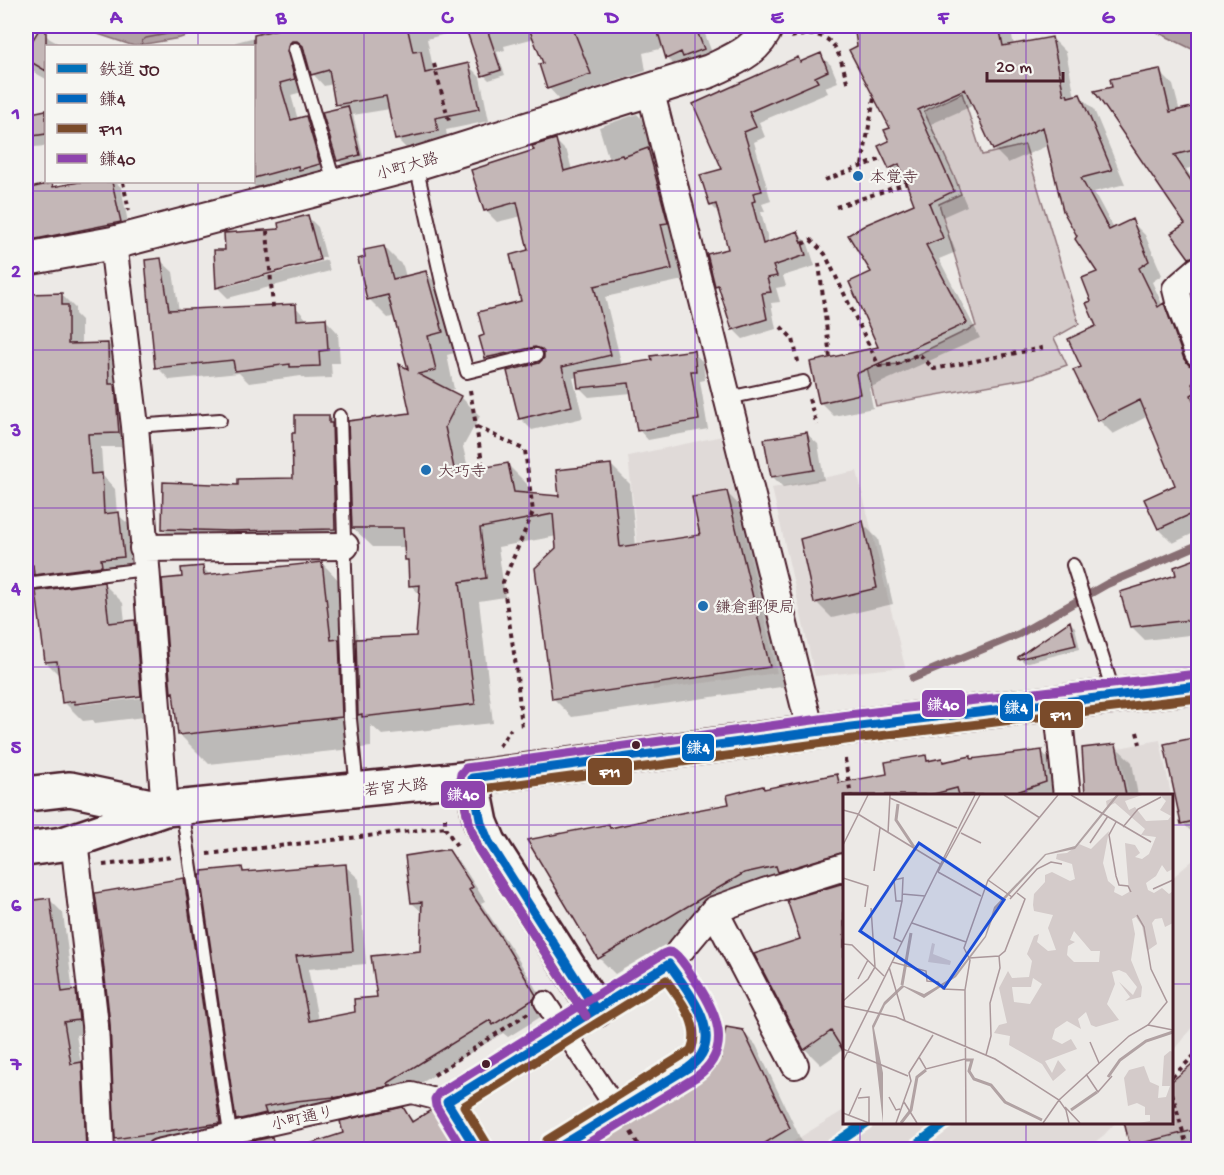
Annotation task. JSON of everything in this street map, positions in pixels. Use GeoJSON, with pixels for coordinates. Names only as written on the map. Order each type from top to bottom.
{"type":"FeatureCollection","features":[{"type":"Feature","properties":{"kind":"main road","name":"若宮大路"},"geometry":{"type":"LineString","coordinates":[[26,794],[65,789],[174,808],[472,778],[811,732],[1198,686]]}},
{"type":"Feature","properties":{"kind":"main road"},"geometry":{"type":"LineString","coordinates":[[472,778],[481,823],[489,842],[596,1010]]}},
{"type":"Feature","properties":{"kind":"main road"},"geometry":{"type":"LineString","coordinates":[[75,790],[83,795],[88,809],[88,828],[78,849]]}},
{"type":"Feature","properties":{"kind":"main road","name":"若宮大路"},"geometry":{"type":"LineString","coordinates":[[26,849],[63,844],[78,849],[174,808]]}},
{"type":"Feature","properties":{"kind":"street","name":"小町大路"},"geometry":{"type":"LineString","coordinates":[[26,259],[113,243],[416,164],[710,71],[744,54],[761,35]]}},
{"type":"Feature","properties":{"kind":"street"},"geometry":{"type":"LineString","coordinates":[[650,89],[811,732]]}},
{"type":"Feature","properties":{"kind":"street"},"geometry":{"type":"LineString","coordinates":[[113,243],[135,426],[144,558],[174,808]]}},
{"type":"Feature","properties":{"kind":"street"},"geometry":{"type":"LineString","coordinates":[[1198,270],[1176,289],[1198,353]]}},
{"type":"Feature","properties":{"kind":"street"},"geometry":{"type":"LineString","coordinates":[[144,558],[345,546]]}},
{"type":"Feature","properties":{"kind":"street"},"geometry":{"type":"LineString","coordinates":[[1057,701],[1067,794]]}},
{"type":"Feature","properties":{"kind":"street"},"geometry":{"type":"LineString","coordinates":[[78,849],[95,1025],[101,1149]]}},
{"type":"Feature","properties":{"kind":"street"},"geometry":{"type":"LineString","coordinates":[[477,1149],[447,1101],[669,964],[714,910],[843,867]]}},
{"type":"Feature","properties":{"kind":"street"},"geometry":{"type":"LineString","coordinates":[[714,910],[795,1065]]}},
{"type":"Feature","properties":{"kind":"street"},"geometry":{"type":"LineString","coordinates":[[553,1149],[686,1069],[700,1058],[708,1034],[705,1019],[669,964]]}},
{"type":"Feature","properties":{"kind":"street"},"geometry":{"type":"LineString","coordinates":[[545,1002],[618,1111]]}},
{"type":"Feature","properties":{"kind":"street","name":"小町通り"},"geometry":{"type":"LineString","coordinates":[[157,1149],[412,1093],[447,1101]]}},
{"type":"Feature","properties":{"kind":"lane"},"geometry":{"type":"LineString","coordinates":[[295,49],[335,185]]}},
{"type":"Feature","properties":{"kind":"lane"},"geometry":{"type":"LineString","coordinates":[[416,164],[443,287],[467,372],[536,355]]}},
{"type":"Feature","properties":{"kind":"lane"},"geometry":{"type":"LineString","coordinates":[[728,398],[803,382]]}},
{"type":"Feature","properties":{"kind":"lane"},"geometry":{"type":"LineString","coordinates":[[340,416],[350,719],[358,790]]}},
{"type":"Feature","properties":{"kind":"lane"},"geometry":{"type":"LineString","coordinates":[[135,426],[220,420]]}},
{"type":"Feature","properties":{"kind":"lane"},"geometry":{"type":"LineString","coordinates":[[26,584],[144,558]]}},
{"type":"Feature","properties":{"kind":"lane"},"geometry":{"type":"LineString","coordinates":[[1073,565],[1114,695]]}},
{"type":"Feature","properties":{"kind":"lane"},"geometry":{"type":"LineString","coordinates":[[174,808],[190,856],[230,1133]]}},
{"type":"Feature","properties":{"kind":"path"},"geometry":{"type":"LineString","coordinates":[[761,35],[815,34],[829,39],[840,57],[848,85]]}},
{"type":"Feature","properties":{"kind":"path"},"geometry":{"type":"LineString","coordinates":[[434,64],[457,151]]}},
{"type":"Feature","properties":{"kind":"path"},"geometry":{"type":"LineString","coordinates":[[862,165],[874,98]]}},
{"type":"Feature","properties":{"kind":"path"},"geometry":{"type":"LineString","coordinates":[[825,180],[884,158]]}},
{"type":"Feature","properties":{"kind":"path"},"geometry":{"type":"LineString","coordinates":[[836,207],[909,183]]}},
{"type":"Feature","properties":{"kind":"path"},"geometry":{"type":"LineString","coordinates":[[265,204],[273,308]]}},
{"type":"Feature","properties":{"kind":"path"},"geometry":{"type":"LineString","coordinates":[[802,244],[811,240],[825,254],[879,366],[897,364],[919,354],[934,369],[1047,347]]}},
{"type":"Feature","properties":{"kind":"path"},"geometry":{"type":"LineString","coordinates":[[819,263],[830,358]]}},
{"type":"Feature","properties":{"kind":"path"},"geometry":{"type":"LineString","coordinates":[[467,372],[483,468]]}},
{"type":"Feature","properties":{"kind":"path"},"geometry":{"type":"LineString","coordinates":[[477,427],[525,450],[532,512],[503,582],[516,666],[522,728]]}},
{"type":"Feature","properties":{"kind":"path"},"geometry":{"type":"LineString","coordinates":[[495,751],[511,729]]}},
{"type":"Feature","properties":{"kind":"path"},"geometry":{"type":"LineString","coordinates":[[1137,732],[1140,744]]}},
{"type":"Feature","properties":{"kind":"path"},"geometry":{"type":"LineString","coordinates":[[845,759],[851,794]]}},
{"type":"Feature","properties":{"kind":"path"},"geometry":{"type":"LineString","coordinates":[[445,818],[445,828],[458,847]]}},
{"type":"Feature","properties":{"kind":"path"},"geometry":{"type":"LineString","coordinates":[[78,849],[128,861],[454,827]]}},
{"type":"Feature","properties":{"kind":"path"},"geometry":{"type":"LineString","coordinates":[[412,1093],[424,1082],[545,1002]]}},
{"type":"Feature","properties":{"kind":"path"},"geometry":{"type":"LineString","coordinates":[[1173,1076],[1198,1052]]}},
{"type":"Feature","properties":{"kind":"path"},"geometry":{"type":"LineString","coordinates":[[1173,1097],[1188,1149]]}},
{"type":"Feature","properties":{"kind":"shaded area"},"geometry":{"type":"Polygon","coordinates":[[[962,93],[982,155],[1025,145],[1079,324],[1054,338],[1067,365],[1031,378],[876,406],[867,367],[898,364],[976,326],[939,204],[961,194],[924,111],[962,93]]]}},
{"type":"Feature","properties":{"kind":"shaded area"},"geometry":{"type":"Polygon","coordinates":[[[722,436],[777,673],[653,690],[628,456],[722,436]]]}},
{"type":"Feature","properties":{"kind":"shaded area"},"geometry":{"type":"Polygon","coordinates":[[[857,471],[905,667],[815,676],[772,488],[857,471]]]}},
{"type":"Feature","properties":{"kind":"shaded area"},"geometry":{"type":"Polygon","coordinates":[[[1160,740],[1171,794],[1129,794],[1119,748],[1160,740]]]}},
{"type":"Feature","properties":{"kind":"shaded area"},"geometry":{"type":"Polygon","coordinates":[[[1198,856],[1198,1020],[1173,1051],[1173,877],[1198,856]]]}},
{"type":"Feature","properties":{"kind":"shaded area"},"geometry":{"type":"Polygon","coordinates":[[[843,1111],[843,1124],[1114,1124],[1086,1149],[781,1149],[843,1111]]]}},
{"type":"Feature","properties":{"kind":"water"},"geometry":{"type":"Polygon","coordinates":[[[74,26],[214,26],[180,38],[131,45],[74,26]]]}},
{"type":"Feature","properties":{"kind":"water"},"geometry":{"type":"Polygon","coordinates":[[[1145,26],[1198,27],[1198,52],[1145,26]]]}},
{"type":"Feature","properties":{"kind":"building"},"geometry":{"type":"Polygon","coordinates":[[[41,26],[46,26],[45,70],[26,59],[26,51],[41,26]]]}},
{"type":"Feature","properties":{"kind":"building"},"geometry":{"type":"Polygon","coordinates":[[[291,26],[407,26],[413,52],[421,51],[425,73],[469,63],[479,109],[435,118],[438,131],[395,140],[386,96],[335,105],[329,70],[311,75],[303,46],[297,41],[292,41],[287,51],[295,79],[280,83],[291,120],[306,116],[320,164],[299,170],[298,166],[255,178],[254,35],[291,26]]]}},
{"type":"Feature","properties":{"kind":"building"},"geometry":{"type":"Polygon","coordinates":[[[465,26],[486,26],[501,70],[482,76],[465,26]]]}},
{"type":"Feature","properties":{"kind":"building"},"geometry":{"type":"Polygon","coordinates":[[[528,26],[572,26],[591,74],[547,89],[539,64],[543,63],[528,26]]]}},
{"type":"Feature","properties":{"kind":"building"},"geometry":{"type":"Polygon","coordinates":[[[656,26],[695,26],[704,49],[683,57],[681,52],[666,59],[656,26]]]}},
{"type":"Feature","properties":{"kind":"building"},"geometry":{"type":"Polygon","coordinates":[[[854,26],[999,26],[1003,46],[1052,37],[1064,95],[1067,94],[1068,97],[1080,94],[1112,170],[1081,178],[1109,230],[1132,219],[1149,261],[1139,268],[1158,307],[1164,303],[1184,359],[1189,365],[1198,368],[1198,376],[1192,384],[1196,392],[1191,395],[1198,413],[1198,511],[1158,529],[1144,499],[1175,485],[1140,400],[1098,421],[1073,370],[1081,367],[1068,339],[1096,326],[1086,303],[1091,301],[1082,278],[1097,272],[1075,239],[1077,236],[1063,211],[1043,127],[993,150],[965,89],[918,110],[954,191],[929,203],[943,238],[926,245],[967,323],[856,374],[860,394],[819,403],[810,362],[878,347],[849,282],[871,272],[848,235],[867,224],[914,204],[899,164],[889,169],[878,146],[889,141],[884,130],[890,128],[849,50],[857,46],[854,26]]]}},
{"type":"Feature","properties":{"kind":"building"},"geometry":{"type":"Polygon","coordinates":[[[821,53],[828,71],[815,77],[818,82],[749,112],[756,127],[744,132],[762,191],[753,193],[755,201],[752,202],[763,244],[798,231],[806,255],[773,266],[777,276],[767,278],[771,292],[762,293],[767,319],[732,330],[718,285],[715,286],[707,254],[728,249],[716,204],[710,206],[700,175],[722,169],[693,104],[798,57],[800,62],[821,53]]]}},
{"type":"Feature","properties":{"kind":"building"},"geometry":{"type":"Polygon","coordinates":[[[1160,69],[1170,112],[1192,107],[1198,135],[1198,149],[1174,155],[1198,191],[1198,255],[1189,258],[1171,233],[1185,224],[1094,91],[1112,87],[1110,79],[1160,69]]]}},
{"type":"Feature","properties":{"kind":"building"},"geometry":{"type":"Polygon","coordinates":[[[348,106],[360,155],[337,161],[322,112],[348,106]]]}},
{"type":"Feature","properties":{"kind":"building"},"geometry":{"type":"Polygon","coordinates":[[[45,110],[45,134],[26,137],[26,114],[45,110]]]}},
{"type":"Feature","properties":{"kind":"building"},"geometry":{"type":"Polygon","coordinates":[[[556,139],[564,171],[622,155],[623,157],[648,148],[668,223],[661,224],[672,269],[594,286],[611,355],[562,367],[572,406],[519,419],[507,371],[539,363],[544,358],[544,352],[535,347],[485,358],[479,337],[484,335],[478,312],[521,301],[510,255],[528,250],[517,202],[484,211],[471,170],[534,150],[532,146],[556,139]]]}},
{"type":"Feature","properties":{"kind":"building"},"geometry":{"type":"Polygon","coordinates":[[[52,183],[53,187],[74,183],[112,183],[121,222],[26,241],[26,197],[32,195],[30,188],[52,183]]]}},
{"type":"Feature","properties":{"kind":"building"},"geometry":{"type":"Polygon","coordinates":[[[308,215],[320,260],[216,288],[214,250],[225,250],[224,233],[279,229],[278,223],[308,215]]]}},
{"type":"Feature","properties":{"kind":"building"},"geometry":{"type":"Polygon","coordinates":[[[384,246],[393,279],[426,271],[443,332],[428,336],[436,370],[418,374],[461,396],[445,427],[455,473],[508,463],[514,492],[559,496],[556,470],[611,464],[620,547],[700,535],[692,497],[727,491],[770,667],[552,699],[535,568],[556,548],[553,514],[480,528],[486,578],[460,582],[475,704],[362,717],[362,714],[358,715],[356,639],[416,636],[420,585],[409,586],[403,528],[352,528],[348,421],[410,413],[399,364],[408,369],[388,295],[367,300],[358,259],[365,257],[364,250],[384,246]]]}},
{"type":"Feature","properties":{"kind":"building"},"geometry":{"type":"Polygon","coordinates":[[[161,258],[169,310],[296,304],[297,320],[326,318],[328,350],[319,351],[320,366],[290,367],[290,364],[235,371],[233,360],[155,368],[145,260],[161,258]]]}},
{"type":"Feature","properties":{"kind":"building"},"geometry":{"type":"Polygon","coordinates":[[[62,293],[62,305],[68,305],[68,344],[108,343],[109,384],[115,384],[119,433],[88,434],[91,474],[102,473],[104,514],[119,512],[124,557],[101,559],[102,566],[34,575],[33,565],[26,566],[28,294],[62,293]]]}},
{"type":"Feature","properties":{"kind":"building"},"geometry":{"type":"Polygon","coordinates":[[[694,350],[696,371],[691,371],[699,420],[637,431],[629,383],[578,388],[576,372],[652,360],[651,356],[694,350]]]}},
{"type":"Feature","properties":{"kind":"building"},"geometry":{"type":"Polygon","coordinates":[[[295,415],[329,415],[329,423],[332,423],[335,529],[230,531],[162,529],[163,482],[238,485],[238,479],[293,478],[292,433],[295,433],[295,415]]]}},
{"type":"Feature","properties":{"kind":"building"},"geometry":{"type":"Polygon","coordinates":[[[807,432],[814,470],[771,477],[764,439],[807,432]]]}},
{"type":"Feature","properties":{"kind":"building"},"geometry":{"type":"Polygon","coordinates":[[[863,521],[877,588],[814,603],[800,539],[863,521]]]}},
{"type":"Feature","properties":{"kind":"building"},"geometry":{"type":"Polygon","coordinates":[[[1198,558],[1198,619],[1130,627],[1120,592],[1176,575],[1174,567],[1198,558]]]}},
{"type":"Feature","properties":{"kind":"building"},"geometry":{"type":"Polygon","coordinates":[[[322,562],[331,640],[339,639],[342,717],[178,735],[173,692],[171,693],[162,579],[182,577],[181,568],[203,566],[204,575],[322,562]]]}},
{"type":"Feature","properties":{"kind":"building"},"geometry":{"type":"Polygon","coordinates":[[[104,582],[109,623],[135,620],[141,696],[75,704],[74,701],[62,703],[57,661],[45,662],[36,591],[104,582]]]}},
{"type":"Feature","properties":{"kind":"building"},"geometry":{"type":"Polygon","coordinates":[[[1070,621],[1076,645],[1018,659],[1018,657],[1070,621]]]}},
{"type":"Feature","properties":{"kind":"building"},"geometry":{"type":"Polygon","coordinates":[[[1198,737],[1198,820],[1181,824],[1164,744],[1198,737]]]}},
{"type":"Feature","properties":{"kind":"building"},"geometry":{"type":"Polygon","coordinates":[[[1116,744],[1126,794],[1085,794],[1082,748],[1116,744]]]}},
{"type":"Feature","properties":{"kind":"building"},"geometry":{"type":"Polygon","coordinates":[[[1042,750],[1046,782],[1011,794],[959,794],[957,788],[934,794],[843,794],[843,852],[778,872],[776,866],[744,873],[598,959],[527,840],[609,824],[610,828],[729,804],[727,795],[763,786],[764,789],[837,774],[839,783],[887,774],[885,762],[926,755],[927,761],[942,758],[943,762],[971,756],[971,759],[1042,750]]]}},
{"type":"Feature","properties":{"kind":"building"},"geometry":{"type":"Polygon","coordinates":[[[449,850],[473,887],[469,890],[536,995],[534,999],[493,1025],[490,1020],[388,1083],[390,1086],[334,1098],[296,1101],[264,1107],[266,1113],[236,1120],[200,875],[202,871],[242,867],[243,872],[346,864],[353,951],[296,956],[309,1021],[355,1012],[354,999],[377,997],[371,956],[420,951],[422,902],[411,903],[405,856],[449,850]]]}},
{"type":"Feature","properties":{"kind":"building"},"geometry":{"type":"Polygon","coordinates":[[[184,878],[220,1123],[115,1139],[110,1024],[95,893],[184,878]]]}},
{"type":"Feature","properties":{"kind":"building"},"geometry":{"type":"Polygon","coordinates":[[[843,883],[843,1050],[831,1031],[804,1050],[754,954],[800,939],[787,900],[843,883]]]}},
{"type":"Feature","properties":{"kind":"building"},"geometry":{"type":"Polygon","coordinates":[[[50,898],[62,992],[76,990],[79,1020],[64,1022],[71,1064],[82,1062],[86,1149],[67,1149],[67,1144],[33,1149],[26,1111],[26,901],[50,898]]]}},
{"type":"Feature","properties":{"kind":"building"},"geometry":{"type":"Polygon","coordinates":[[[726,1027],[743,1030],[790,1128],[755,1149],[583,1149],[706,1073],[721,1058],[726,1027]]]}},
{"type":"Feature","properties":{"kind":"building"},"geometry":{"type":"Polygon","coordinates":[[[1198,1059],[1198,1129],[1130,1146],[1124,1124],[1173,1124],[1173,1080],[1198,1059]]]}},
{"type":"Feature","properties":{"kind":"building"},"geometry":{"type":"Polygon","coordinates":[[[403,1107],[412,1122],[431,1110],[435,1111],[459,1149],[306,1149],[306,1145],[343,1133],[340,1121],[403,1107]]]}},
{"type":"Feature","properties":{"kind":"building"},"geometry":{"type":"Polygon","coordinates":[[[272,1137],[275,1149],[235,1149],[234,1145],[272,1137]]]}},
{"type":"Feature","properties":{"kind":"waterway"},"geometry":{"type":"LineString","coordinates":[[913,678],[1019,634],[1107,584],[1198,545]]}},
{"type":"Feature","properties":{"kind":"rail line","name":"JO"},"geometry":{"type":"LineString","coordinates":[[826,1150],[864,1124]]}},
{"type":"Feature","properties":{"kind":"rail line","name":"JO"},"geometry":{"type":"LineString","coordinates":[[910,1150],[944,1124]]}},
{"type":"Feature","properties":{"kind":"transit line","name":"鎌40"},"geometry":{"type":"LineString","coordinates":[[586,1016],[478,848],[470,827],[460,780],[466,768],[849,715],[1197,674]]}},
{"type":"Feature","properties":{"kind":"transit line","name":"鎌4"},"geometry":{"type":"LineString","coordinates":[[472,778],[851,727],[1198,686]]}},
{"type":"Feature","properties":{"kind":"transit line","name":"F11"},"geometry":{"type":"LineString","coordinates":[[474,790],[853,739],[1198,698]]}},
{"type":"Feature","properties":{"kind":"transit line","name":"鎌4"},"geometry":{"type":"LineString","coordinates":[[472,778],[481,823],[489,842],[596,1010]]}},
{"type":"Feature","properties":{"kind":"transit line","name":"F11"},"geometry":{"type":"LineString","coordinates":[[460,780],[470,827],[478,848],[586,1016]]}},
{"type":"Feature","properties":{"kind":"transit line","name":"鎌40"},"geometry":{"type":"LineString","coordinates":[[463,1150],[436,1106],[435,1099],[439,1093],[663,954],[674,953],[702,991],[715,1017],[718,1030],[715,1055],[708,1066],[696,1077],[577,1150]]}},
{"type":"Feature","properties":{"kind":"transit line","name":"鎌4"},"geometry":{"type":"LineString","coordinates":[[477,1150],[447,1102],[669,964],[702,1016],[706,1030],[706,1044],[700,1057],[688,1068],[554,1150]]}},
{"type":"Feature","properties":{"kind":"transit line","name":"F11"},"geometry":{"type":"LineString","coordinates":[[487,1144],[464,1106],[666,980],[683,1004],[692,1022],[694,1041],[691,1050],[547,1140]]}},
{"type":"Feature","properties":{"kind":"place","name":"本覚寺"},"geometry":{"type":"Point","coordinates":[858,176]}},
{"type":"Feature","properties":{"kind":"place","name":"大巧寺"},"geometry":{"type":"Point","coordinates":[426,470]}},
{"type":"Feature","properties":{"kind":"place","name":"鎌倉郵便局"},"geometry":{"type":"Point","coordinates":[703,606]}}]}
